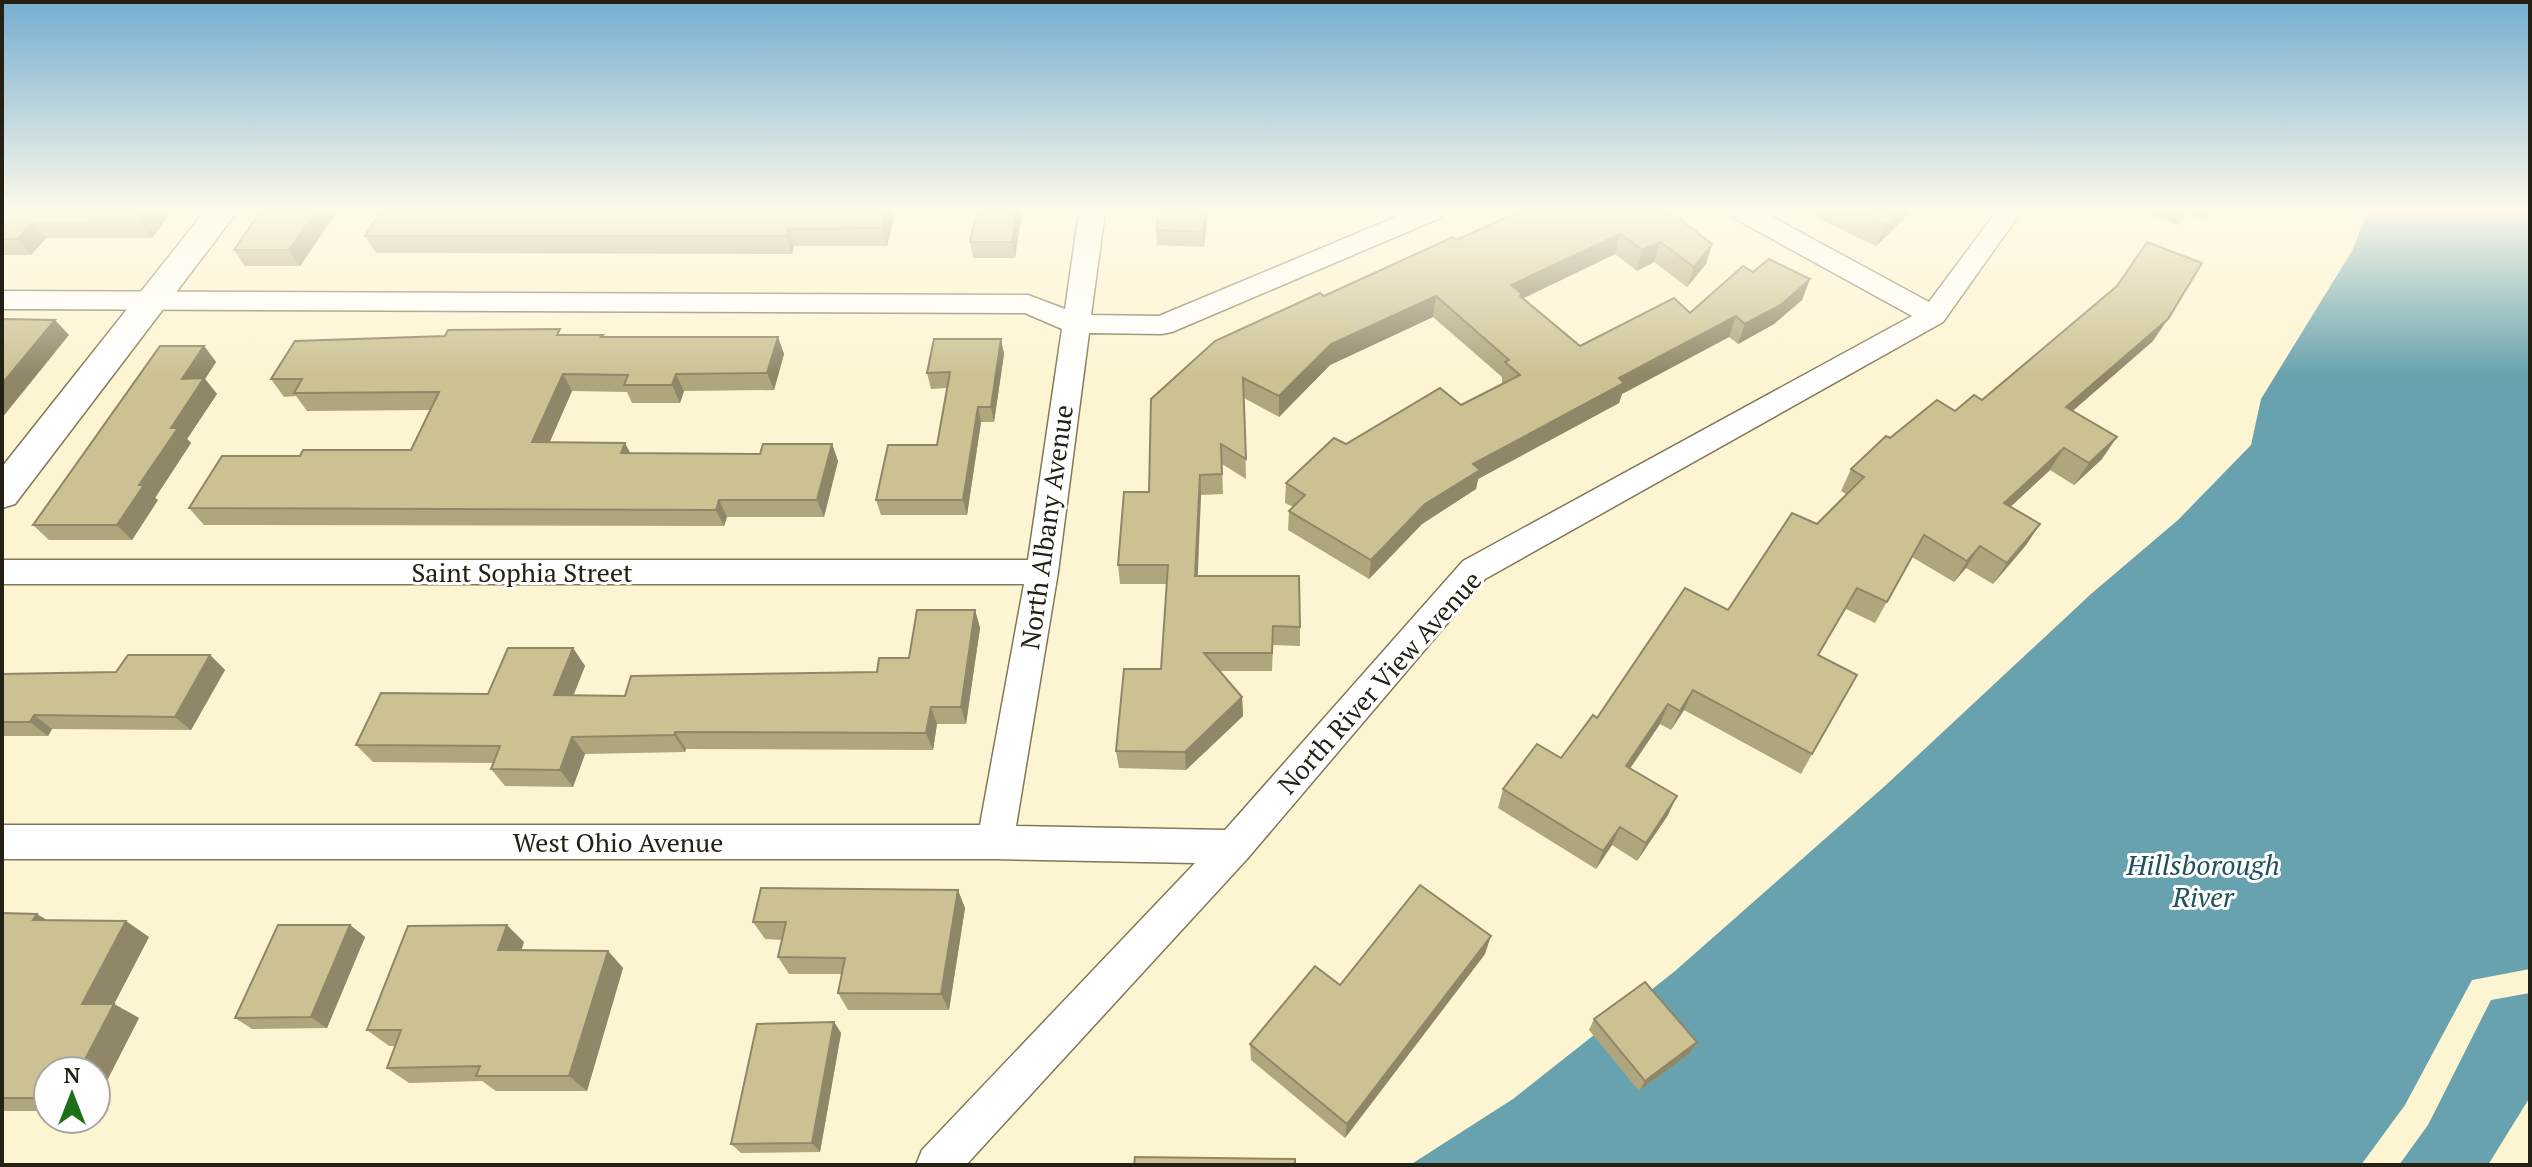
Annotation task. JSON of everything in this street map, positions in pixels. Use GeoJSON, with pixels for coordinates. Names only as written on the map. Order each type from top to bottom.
{"type":"FeatureCollection","features":[{"type":"Feature","properties":{"kind":"street"},"geometry":{"type":"LineString","coordinates":[[2,494],[179,266]]}},
{"type":"Feature","properties":{"kind":"street","name":"North Albany Avenue"},"geometry":{"type":"LineString","coordinates":[[995,842],[1042,572],[1084,266]]}},
{"type":"Feature","properties":{"kind":"street"},"geometry":{"type":"LineString","coordinates":[[2,300],[1028,304],[1075,324],[1162,325],[1301,266]]}},
{"type":"Feature","properties":{"kind":"street"},"geometry":{"type":"LineString","coordinates":[[1842,266],[1933,316]]}},
{"type":"Feature","properties":{"kind":"street","name":"North River View Avenue"},"geometry":{"type":"LineString","coordinates":[[937,1165],[1234,847],[1474,570],[1933,316],[1969,266]]}},
{"type":"Feature","properties":{"kind":"street","name":"Saint Sophia Street"},"geometry":{"type":"LineString","coordinates":[[2,572],[1042,572]]}},
{"type":"Feature","properties":{"kind":"street","name":"West Ohio Avenue"},"geometry":{"type":"LineString","coordinates":[[2,842],[995,842],[1234,847]]}},
{"type":"Feature","properties":{"kind":"water","name":"Hillsborough River"},"geometry":{"type":"Polygon","coordinates":[[[2342,266],[2530,266],[2530,969],[2472,980],[2405,1105],[2361,1165],[1410,1165],[1513,1099],[1675,971],[1886,785],[2091,594],[2178,520],[2251,445],[2261,399],[2342,266]]]}},
{"type":"Feature","properties":{"kind":"water"},"geometry":{"type":"Polygon","coordinates":[[[2530,993],[2530,1097],[2488,1165],[2399,1165],[2428,1125],[2491,1000],[2530,993]]]}},
{"type":"Feature","properties":{"kind":"building"},"geometry":{"type":"Polygon","coordinates":[[[1389,266],[1551,266],[1511,285],[1580,346],[1674,298],[1690,313],[1742,266],[1753,272],[1760,266],[1784,266],[1810,279],[1782,304],[1745,324],[1736,316],[1619,378],[1624,383],[1473,464],[1480,470],[1425,504],[1371,560],[1289,511],[1305,495],[1286,483],[1334,438],[1346,444],[1440,388],[1461,405],[1520,375],[1505,362],[1509,360],[1436,296],[1331,344],[1279,396],[1243,378],[1246,459],[1221,444],[1222,474],[1200,475],[1195,576],[1299,576],[1300,627],[1273,626],[1272,653],[1204,653],[1242,697],[1185,752],[1116,751],[1124,669],[1161,669],[1168,565],[1118,565],[1124,492],[1149,492],[1151,399],[1215,341],[1320,293],[1324,296],[1389,266]]]}},
{"type":"Feature","properties":{"kind":"building"},"geometry":{"type":"Polygon","coordinates":[[[2130,266],[2200,266],[2168,319],[2066,407],[2117,437],[2089,463],[2064,448],[2004,503],[2040,524],[2007,563],[1980,546],[1967,561],[1924,535],[1887,602],[1857,588],[1818,655],[1857,675],[1812,754],[1693,690],[1680,711],[1668,704],[1626,766],[1677,796],[1646,843],[1620,827],[1603,851],[1503,789],[1537,744],[1561,758],[1593,715],[1597,718],[1685,588],[1728,610],[1792,513],[1817,524],[1864,477],[1851,469],[1886,436],[1890,438],[1937,400],[1955,411],[1974,395],[1982,400],[2117,286],[2130,266]]]}},
{"type":"Feature","properties":{"kind":"building"},"geometry":{"type":"Polygon","coordinates":[[[2,319],[55,320],[2,384],[2,319]]]}},
{"type":"Feature","properties":{"kind":"building"},"geometry":{"type":"Polygon","coordinates":[[[560,329],[557,335],[778,337],[767,373],[676,374],[672,385],[624,385],[628,375],[563,374],[532,442],[625,443],[621,453],[760,454],[763,444],[832,444],[817,500],[719,500],[716,510],[189,508],[222,456],[300,456],[303,450],[411,450],[439,392],[294,393],[302,379],[271,379],[295,341],[445,336],[448,330],[560,329]]]}},
{"type":"Feature","properties":{"kind":"building"},"geometry":{"type":"Polygon","coordinates":[[[934,339],[1001,339],[991,407],[978,407],[963,500],[876,500],[888,445],[937,445],[950,372],[927,373],[934,339]]]}},
{"type":"Feature","properties":{"kind":"building"},"geometry":{"type":"Polygon","coordinates":[[[160,346],[204,346],[182,379],[204,378],[171,428],[178,428],[139,485],[144,485],[117,525],[33,525],[160,346]]]}},
{"type":"Feature","properties":{"kind":"building"},"geometry":{"type":"Polygon","coordinates":[[[917,610],[975,610],[961,707],[931,707],[926,733],[675,732],[674,735],[572,737],[560,770],[491,769],[500,746],[356,745],[381,693],[488,694],[508,648],[573,648],[554,695],[625,696],[631,676],[877,672],[879,658],[909,658],[917,610]]]}},
{"type":"Feature","properties":{"kind":"building"},"geometry":{"type":"Polygon","coordinates":[[[128,655],[210,655],[175,717],[34,715],[30,722],[2,722],[2,674],[116,672],[128,655]]]}},
{"type":"Feature","properties":{"kind":"building"},"geometry":{"type":"Polygon","coordinates":[[[1420,885],[1491,936],[1347,1124],[1250,1044],[1315,966],[1340,985],[1420,885]]]}},
{"type":"Feature","properties":{"kind":"building"},"geometry":{"type":"Polygon","coordinates":[[[761,888],[958,890],[941,994],[838,993],[845,958],[778,957],[786,922],[753,922],[761,888]]]}},
{"type":"Feature","properties":{"kind":"building"},"geometry":{"type":"Polygon","coordinates":[[[2,913],[37,914],[33,920],[126,921],[82,1004],[114,1004],[87,1055],[32,1055],[32,1098],[2,1098],[2,913]]]}},
{"type":"Feature","properties":{"kind":"building"},"geometry":{"type":"Polygon","coordinates":[[[278,925],[350,925],[311,1017],[235,1018],[278,925]]]}},
{"type":"Feature","properties":{"kind":"building"},"geometry":{"type":"Polygon","coordinates":[[[507,925],[498,950],[608,951],[569,1076],[476,1076],[480,1066],[387,1068],[401,1030],[367,1030],[408,926],[507,925]]]}},
{"type":"Feature","properties":{"kind":"building"},"geometry":{"type":"Polygon","coordinates":[[[1645,982],[1697,1042],[1645,1081],[1594,1019],[1645,982]]]}},
{"type":"Feature","properties":{"kind":"building"},"geometry":{"type":"Polygon","coordinates":[[[834,1022],[812,1143],[731,1144],[757,1024],[834,1022]]]}},
{"type":"Feature","properties":{"kind":"building"},"geometry":{"type":"Polygon","coordinates":[[[1135,1157],[1295,1159],[1295,1165],[1134,1165],[1135,1157]]]}}]}
